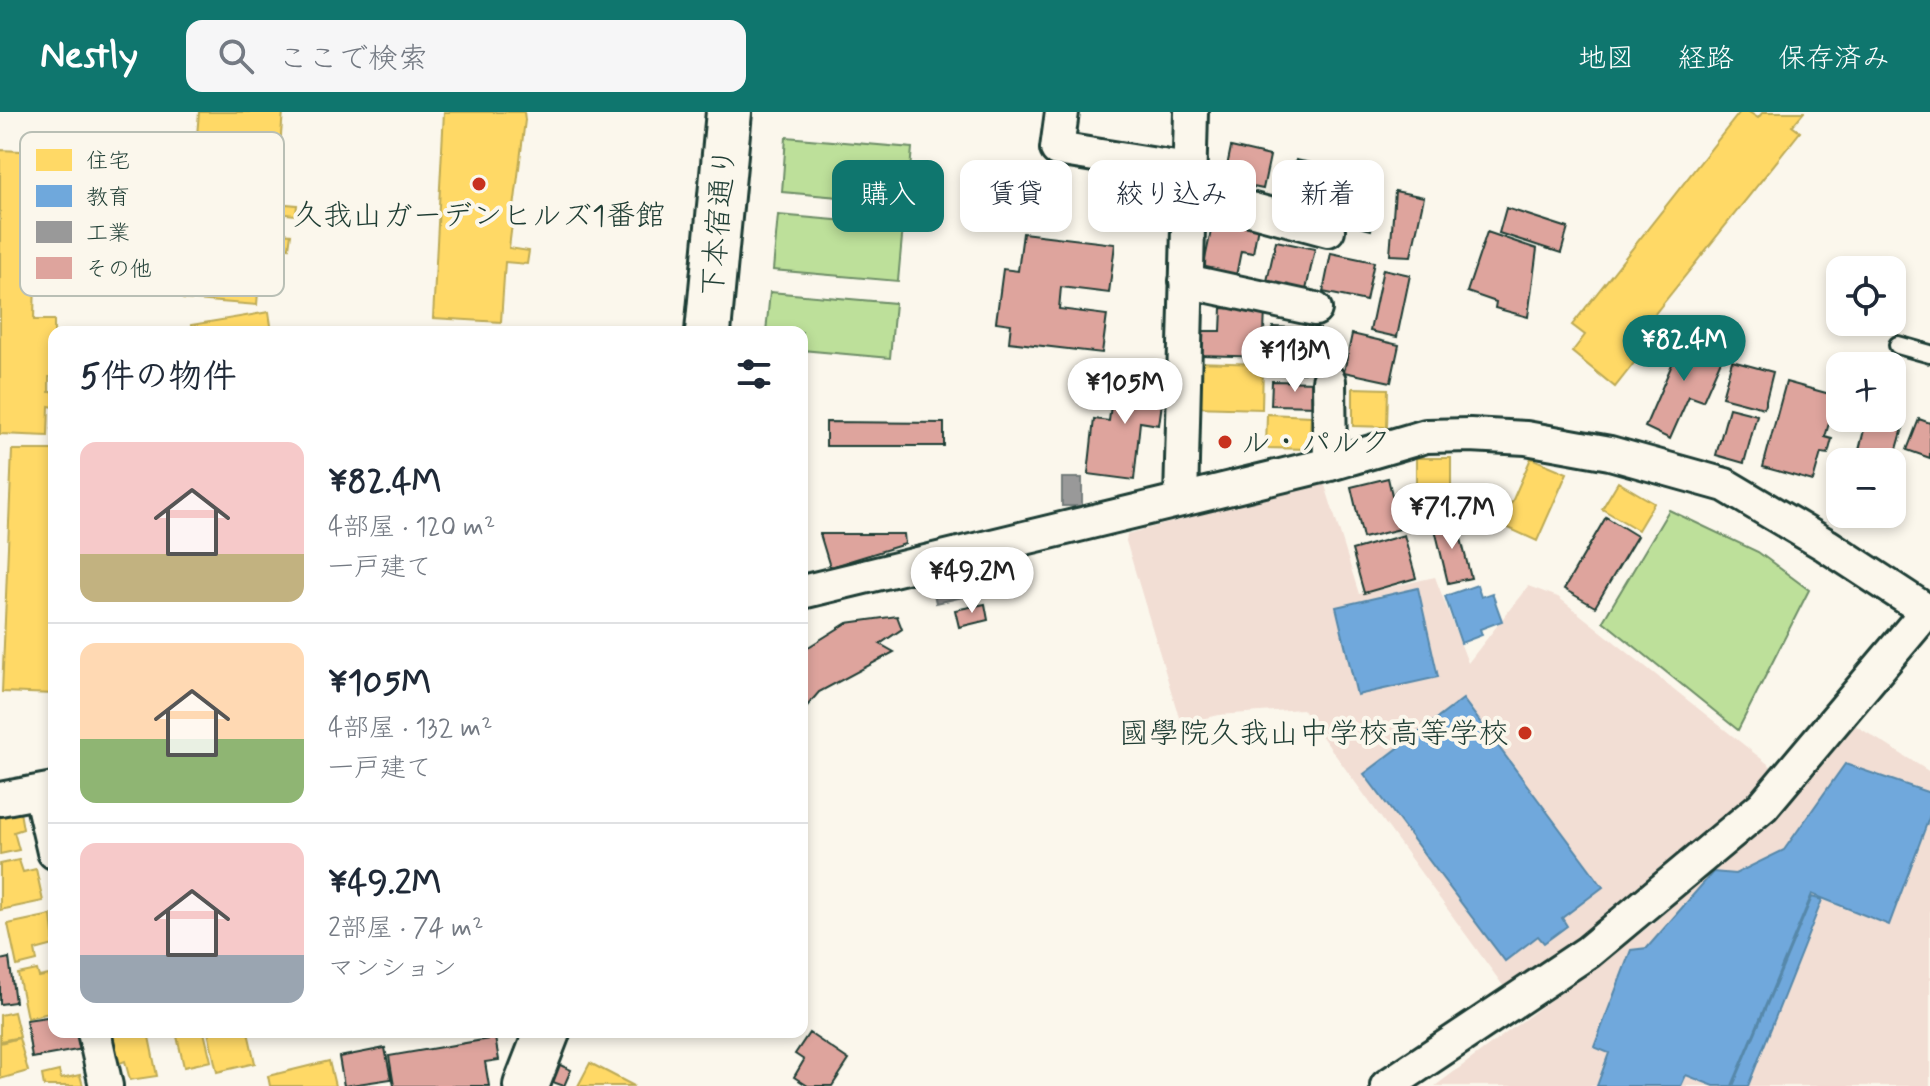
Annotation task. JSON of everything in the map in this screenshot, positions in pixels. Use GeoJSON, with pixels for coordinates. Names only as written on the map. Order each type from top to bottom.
{"type":"FeatureCollection","features":[{"type":"Feature","properties":{"kind":"street","name":"下本宿通り"},"geometry":{"type":"LineString","coordinates":[[709,326],[729,112]]}},
{"type":"Feature","properties":{"kind":"street"},"geometry":{"type":"LineString","coordinates":[[1062,112],[1057,149],[1102,160]]}},
{"type":"Feature","properties":{"kind":"street"},"geometry":{"type":"LineString","coordinates":[[1189,160],[1191,112]]}},
{"type":"Feature","properties":{"kind":"street"},"geometry":{"type":"LineString","coordinates":[[1181,500],[1187,232]]}},
{"type":"Feature","properties":{"kind":"street"},"geometry":{"type":"LineString","coordinates":[[1186,281],[1315,309]]}},
{"type":"Feature","properties":{"kind":"street"},"geometry":{"type":"LineString","coordinates":[[1329,381],[1330,464]]}},
{"type":"Feature","properties":{"kind":"street"},"geometry":{"type":"LineString","coordinates":[[808,591],[1330,464],[1426,436],[1470,435],[1526,438],[1651,463],[1725,485],[1826,545],[1928,612],[1763,806],[1588,952],[1387,1086]]}},
{"type":"Feature","properties":{"kind":"street"},"geometry":{"type":"LineString","coordinates":[[0,799],[47,790]]}},
{"type":"Feature","properties":{"kind":"street"},"geometry":{"type":"LineString","coordinates":[[95,1038],[106,1086]]}},
{"type":"Feature","properties":{"kind":"street"},"geometry":{"type":"LineString","coordinates":[[526,1086],[545,1038]]}},
{"type":"Feature","properties":{"kind":"lane"},"geometry":{"type":"LineString","coordinates":[[1898,345],[1930,354]]}},
{"type":"Feature","properties":{"kind":"shaded area","name":"國學院久我山中学校高等学校"},"geometry":{"type":"Polygon","coordinates":[[[1324,482],[1359,594],[1435,577],[1468,663],[1528,586],[1558,597],[1778,772],[1512,998],[1302,709],[1219,715],[1181,724],[1126,541],[1127,534],[1324,482]]]}},
{"type":"Feature","properties":{"kind":"shaded area"},"geometry":{"type":"Polygon","coordinates":[[[1850,722],[1930,772],[1930,1086],[1435,1086],[1650,926],[1790,792],[1850,722]]]}},
{"type":"Feature","properties":{"kind":"green space"},"geometry":{"type":"Polygon","coordinates":[[[786,137],[912,148],[911,160],[832,160],[832,196],[782,192],[786,137]]]}},
{"type":"Feature","properties":{"kind":"green space"},"geometry":{"type":"Polygon","coordinates":[[[778,215],[832,220],[832,232],[902,232],[898,281],[773,270],[778,215]]]}},
{"type":"Feature","properties":{"kind":"green space"},"geometry":{"type":"Polygon","coordinates":[[[770,292],[895,303],[890,358],[808,351],[808,326],[767,326],[770,292]]]}},
{"type":"Feature","properties":{"kind":"green space"},"geometry":{"type":"Polygon","coordinates":[[[1669,510],[1758,552],[1809,590],[1738,730],[1603,621],[1669,510]]]}},
{"type":"Feature","properties":{"kind":"building: 住宅"},"geometry":{"type":"Polygon","coordinates":[[[199,112],[283,112],[281,132],[197,132],[199,112]]]}},
{"type":"Feature","properties":{"kind":"building: 住宅","name":"久我山ガーデンヒルズ1番館"},"geometry":{"type":"Polygon","coordinates":[[[444,112],[524,112],[509,248],[529,251],[527,264],[505,262],[501,322],[433,318],[444,112]]]}},
{"type":"Feature","properties":{"kind":"building: 住宅"},"geometry":{"type":"Polygon","coordinates":[[[1740,112],[1749,112],[1758,118],[1763,112],[1804,112],[1792,126],[1800,132],[1638,335],[1649,344],[1615,387],[1572,352],[1585,335],[1572,325],[1740,112]]]}},
{"type":"Feature","properties":{"kind":"building: 住宅"},"geometry":{"type":"Polygon","coordinates":[[[0,150],[20,151],[20,296],[35,296],[34,320],[54,320],[54,326],[48,326],[48,436],[0,434],[0,150]]]}},
{"type":"Feature","properties":{"kind":"building: 住宅"},"geometry":{"type":"Polygon","coordinates":[[[284,204],[297,205],[296,215],[284,214],[284,204]]]}},
{"type":"Feature","properties":{"kind":"building: 住宅"},"geometry":{"type":"Polygon","coordinates":[[[284,233],[291,234],[289,248],[284,247],[284,233]]]}},
{"type":"Feature","properties":{"kind":"building: 住宅"},"geometry":{"type":"Polygon","coordinates":[[[183,296],[258,296],[257,305],[183,299],[183,296]]]}},
{"type":"Feature","properties":{"kind":"building: 住宅"},"geometry":{"type":"Polygon","coordinates":[[[269,312],[271,326],[191,326],[269,312]]]}},
{"type":"Feature","properties":{"kind":"building: 住宅"},"geometry":{"type":"Polygon","coordinates":[[[1194,362],[1263,364],[1262,409],[1193,407],[1194,362]]]}},
{"type":"Feature","properties":{"kind":"building: 住宅"},"geometry":{"type":"Polygon","coordinates":[[[1353,388],[1388,389],[1387,427],[1353,426],[1353,388]]]}},
{"type":"Feature","properties":{"kind":"building: 住宅"},"geometry":{"type":"Polygon","coordinates":[[[1267,414],[1311,416],[1309,449],[1266,448],[1267,414]]]}},
{"type":"Feature","properties":{"kind":"building: 住宅"},"geometry":{"type":"Polygon","coordinates":[[[12,450],[48,450],[48,694],[2,692],[12,450]]]}},
{"type":"Feature","properties":{"kind":"building: 住宅"},"geometry":{"type":"Polygon","coordinates":[[[1416,458],[1451,458],[1451,505],[1416,505],[1416,458]]]}},
{"type":"Feature","properties":{"kind":"building: 住宅"},"geometry":{"type":"Polygon","coordinates":[[[1531,458],[1567,473],[1537,541],[1502,525],[1531,458]]]}},
{"type":"Feature","properties":{"kind":"building: 住宅"},"geometry":{"type":"Polygon","coordinates":[[[1618,482],[1654,503],[1638,530],[1602,509],[1618,482]]]}},
{"type":"Feature","properties":{"kind":"building: 住宅"},"geometry":{"type":"Polygon","coordinates":[[[19,806],[23,829],[14,832],[19,850],[0,854],[0,809],[19,806]]]}},
{"type":"Feature","properties":{"kind":"building: 住宅"},"geometry":{"type":"Polygon","coordinates":[[[19,860],[23,872],[36,869],[43,901],[0,910],[0,864],[19,860]]]}},
{"type":"Feature","properties":{"kind":"building: 住宅"},"geometry":{"type":"Polygon","coordinates":[[[48,916],[48,947],[35,950],[37,961],[17,966],[8,924],[48,916]]]}},
{"type":"Feature","properties":{"kind":"building: 住宅"},"geometry":{"type":"Polygon","coordinates":[[[37,970],[39,977],[48,975],[48,1013],[27,1018],[18,974],[37,970]]]}},
{"type":"Feature","properties":{"kind":"building: 住宅"},"geometry":{"type":"Polygon","coordinates":[[[14,1012],[20,1037],[0,1041],[0,1015],[14,1012]]]}},
{"type":"Feature","properties":{"kind":"building: 住宅"},"geometry":{"type":"Polygon","coordinates":[[[19,1038],[28,1071],[0,1079],[0,1043],[19,1038]]]}},
{"type":"Feature","properties":{"kind":"building: 住宅"},"geometry":{"type":"Polygon","coordinates":[[[106,1038],[149,1038],[157,1076],[130,1080],[125,1061],[112,1066],[106,1038]]]}},
{"type":"Feature","properties":{"kind":"building: 住宅"},"geometry":{"type":"Polygon","coordinates":[[[177,1038],[205,1038],[211,1061],[184,1067],[177,1038]]]}},
{"type":"Feature","properties":{"kind":"building: 住宅"},"geometry":{"type":"Polygon","coordinates":[[[209,1038],[249,1038],[255,1063],[217,1072],[209,1038]]]}},
{"type":"Feature","properties":{"kind":"building: 住宅"},"geometry":{"type":"Polygon","coordinates":[[[329,1061],[335,1086],[270,1086],[268,1076],[329,1061]]]}},
{"type":"Feature","properties":{"kind":"building: 住宅"},"geometry":{"type":"Polygon","coordinates":[[[590,1063],[634,1086],[578,1086],[590,1063]]]}},
{"type":"Feature","properties":{"kind":"building: 住宅"},"geometry":{"type":"Polygon","coordinates":[[[59,1071],[61,1079],[80,1075],[83,1086],[44,1086],[42,1075],[59,1071]]]}},
{"type":"Feature","properties":{"kind":"building: 教育"},"geometry":{"type":"Polygon","coordinates":[[[1477,585],[1481,597],[1492,593],[1502,621],[1480,629],[1482,635],[1461,643],[1445,596],[1477,585]]]}},
{"type":"Feature","properties":{"kind":"building: 教育"},"geometry":{"type":"Polygon","coordinates":[[[1418,588],[1438,677],[1357,695],[1336,607],[1418,588]]]}},
{"type":"Feature","properties":{"kind":"building: 教育"},"geometry":{"type":"Polygon","coordinates":[[[1463,699],[1603,887],[1562,918],[1567,926],[1544,943],[1538,936],[1505,961],[1364,774],[1463,699]]]}},
{"type":"Feature","properties":{"kind":"building: 教育"},"geometry":{"type":"Polygon","coordinates":[[[1845,764],[1930,793],[1930,815],[1889,925],[1812,894],[1732,1086],[1714,1086],[1686,1075],[1681,1086],[1597,1086],[1609,1053],[1594,1047],[1631,950],[1647,948],[1713,872],[1735,874],[1784,850],[1845,764]]]}},
{"type":"Feature","properties":{"kind":"building: 教育"},"geometry":{"type":"Polygon","coordinates":[[[1812,897],[1822,900],[1748,1086],[1733,1086],[1812,897]]]}},
{"type":"Feature","properties":{"kind":"building: 工業"},"geometry":{"type":"Polygon","coordinates":[[[1062,478],[1082,478],[1082,506],[1062,506],[1062,478]]]}},
{"type":"Feature","properties":{"kind":"building: 工業"},"geometry":{"type":"Polygon","coordinates":[[[1002,564],[1007,587],[936,603],[931,580],[1002,564]]]}},
{"type":"Feature","properties":{"kind":"building: その他"},"geometry":{"type":"Polygon","coordinates":[[[1231,147],[1270,156],[1263,189],[1256,188],[1256,160],[1228,160],[1231,147]]]}},
{"type":"Feature","properties":{"kind":"building: その他"},"geometry":{"type":"Polygon","coordinates":[[[1395,191],[1424,197],[1411,256],[1390,255],[1395,191]]]}},
{"type":"Feature","properties":{"kind":"building: その他"},"geometry":{"type":"Polygon","coordinates":[[[1506,208],[1568,228],[1561,253],[1499,233],[1506,208]]]}},
{"type":"Feature","properties":{"kind":"building: その他"},"geometry":{"type":"Polygon","coordinates":[[[1258,226],[1253,253],[1241,251],[1235,281],[1202,274],[1211,232],[1256,232],[1258,226]]]}},
{"type":"Feature","properties":{"kind":"building: その他"},"geometry":{"type":"Polygon","coordinates":[[[1487,232],[1537,249],[1528,317],[1495,308],[1496,302],[1467,292],[1487,232]]]}},
{"type":"Feature","properties":{"kind":"building: その他"},"geometry":{"type":"Polygon","coordinates":[[[1023,233],[1115,244],[1109,293],[1061,287],[1059,309],[1107,315],[1102,353],[1009,342],[1011,324],[996,322],[1003,269],[1018,271],[1023,233]]]}},
{"type":"Feature","properties":{"kind":"building: その他"},"geometry":{"type":"Polygon","coordinates":[[[1276,241],[1315,249],[1306,290],[1267,281],[1276,241]]]}},
{"type":"Feature","properties":{"kind":"building: その他"},"geometry":{"type":"Polygon","coordinates":[[[1331,253],[1374,262],[1366,301],[1323,292],[1331,253]]]}},
{"type":"Feature","properties":{"kind":"building: その他"},"geometry":{"type":"Polygon","coordinates":[[[1383,269],[1410,275],[1397,337],[1370,331],[1383,269]]]}},
{"type":"Feature","properties":{"kind":"building: その他"},"geometry":{"type":"Polygon","coordinates":[[[1222,308],[1265,309],[1263,357],[1202,355],[1203,331],[1221,331],[1222,308]]]}},
{"type":"Feature","properties":{"kind":"building: その他"},"geometry":{"type":"Polygon","coordinates":[[[1273,327],[1320,329],[1319,364],[1304,364],[1304,373],[1271,373],[1272,351],[1288,352],[1289,338],[1272,338],[1273,327]]]}},
{"type":"Feature","properties":{"kind":"building: その他"},"geometry":{"type":"Polygon","coordinates":[[[1352,334],[1399,345],[1391,382],[1344,372],[1352,334]]]}},
{"type":"Feature","properties":{"kind":"building: その他"},"geometry":{"type":"Polygon","coordinates":[[[1685,334],[1725,351],[1703,401],[1689,396],[1670,439],[1645,427],[1685,334]]]}},
{"type":"Feature","properties":{"kind":"building: その他"},"geometry":{"type":"Polygon","coordinates":[[[1732,361],[1773,372],[1764,408],[1722,397],[1732,361]]]}},
{"type":"Feature","properties":{"kind":"building: その他"},"geometry":{"type":"Polygon","coordinates":[[[1115,374],[1165,380],[1159,425],[1140,422],[1134,480],[1088,474],[1094,419],[1109,421],[1115,374]]]}},
{"type":"Feature","properties":{"kind":"building: その他"},"geometry":{"type":"Polygon","coordinates":[[[1272,381],[1319,382],[1319,406],[1271,405],[1272,381]]]}},
{"type":"Feature","properties":{"kind":"building: その他"},"geometry":{"type":"Polygon","coordinates":[[[1786,382],[1826,393],[1825,437],[1832,439],[1826,454],[1821,453],[1813,481],[1763,467],[1786,382]]]}},
{"type":"Feature","properties":{"kind":"building: その他"},"geometry":{"type":"Polygon","coordinates":[[[1729,408],[1757,415],[1744,463],[1716,455],[1729,408]]]}},
{"type":"Feature","properties":{"kind":"building: その他"},"geometry":{"type":"Polygon","coordinates":[[[1919,419],[1930,423],[1930,458],[1907,450],[1919,419]]]}},
{"type":"Feature","properties":{"kind":"building: その他"},"geometry":{"type":"Polygon","coordinates":[[[826,422],[944,423],[944,446],[826,446],[826,422]]]}},
{"type":"Feature","properties":{"kind":"building: その他"},"geometry":{"type":"Polygon","coordinates":[[[1864,432],[1902,432],[1897,448],[1860,448],[1864,432]]]}},
{"type":"Feature","properties":{"kind":"building: その他"},"geometry":{"type":"Polygon","coordinates":[[[1388,478],[1400,529],[1363,538],[1351,487],[1388,478]]]}},
{"type":"Feature","properties":{"kind":"building: その他"},"geometry":{"type":"Polygon","coordinates":[[[1606,517],[1637,536],[1595,607],[1564,589],[1606,517]]]}},
{"type":"Feature","properties":{"kind":"building: その他"},"geometry":{"type":"Polygon","coordinates":[[[1456,519],[1471,578],[1448,583],[1434,525],[1456,519]]]}},
{"type":"Feature","properties":{"kind":"building: その他"},"geometry":{"type":"Polygon","coordinates":[[[820,534],[904,534],[905,544],[830,567],[820,534]]]}},
{"type":"Feature","properties":{"kind":"building: その他"},"geometry":{"type":"Polygon","coordinates":[[[1404,535],[1416,578],[1364,593],[1352,550],[1404,535]]]}},
{"type":"Feature","properties":{"kind":"building: その他"},"geometry":{"type":"Polygon","coordinates":[[[985,604],[988,620],[959,627],[955,610],[985,604]]]}},
{"type":"Feature","properties":{"kind":"building: その他"},"geometry":{"type":"Polygon","coordinates":[[[897,616],[902,629],[880,644],[894,652],[819,692],[808,705],[808,647],[847,623],[897,616]]]}},
{"type":"Feature","properties":{"kind":"building: その他"},"geometry":{"type":"Polygon","coordinates":[[[9,958],[15,1002],[0,1004],[0,960],[9,958]]]}},
{"type":"Feature","properties":{"kind":"building: その他"},"geometry":{"type":"Polygon","coordinates":[[[48,1017],[48,1038],[81,1038],[83,1049],[32,1058],[26,1020],[48,1017]]]}},
{"type":"Feature","properties":{"kind":"building: その他"},"geometry":{"type":"Polygon","coordinates":[[[808,1034],[849,1060],[832,1086],[808,1086],[794,1077],[804,1060],[795,1054],[808,1034]]]}},
{"type":"Feature","properties":{"kind":"building: その他"},"geometry":{"type":"Polygon","coordinates":[[[495,1038],[499,1060],[485,1062],[489,1086],[394,1086],[389,1056],[495,1038]]]}},
{"type":"Feature","properties":{"kind":"building: その他"},"geometry":{"type":"Polygon","coordinates":[[[385,1048],[391,1079],[344,1086],[339,1057],[385,1048]]]}},
{"type":"Feature","properties":{"kind":"building: その他"},"geometry":{"type":"Polygon","coordinates":[[[558,1064],[571,1070],[564,1086],[550,1081],[558,1064]]]}},
{"type":"Feature","properties":{"kind":"place","name":"久我山ガーデンヒルズ1番館"},"geometry":{"type":"Point","coordinates":[479,184]}},
{"type":"Feature","properties":{"kind":"place","name":"ル・パルク"},"geometry":{"type":"Point","coordinates":[1225,442]}},
{"type":"Feature","properties":{"kind":"place","name":"國學院久我山中学校高等学校"},"geometry":{"type":"Point","coordinates":[1525,733]}}]}
